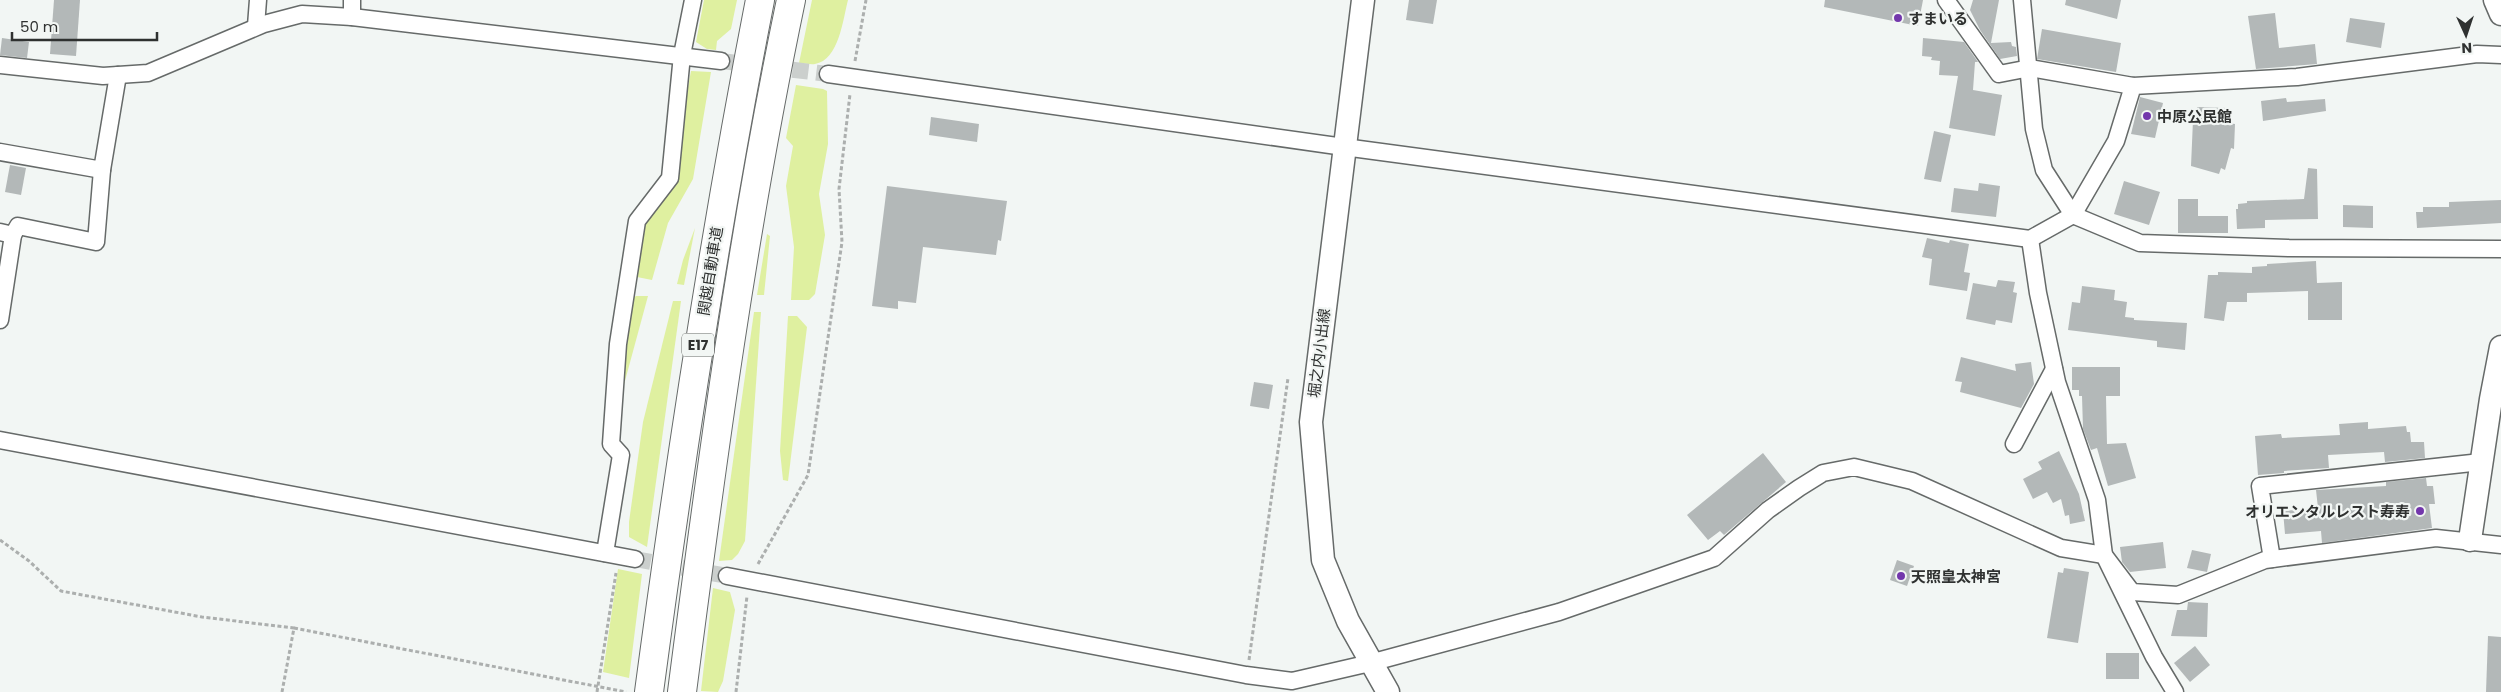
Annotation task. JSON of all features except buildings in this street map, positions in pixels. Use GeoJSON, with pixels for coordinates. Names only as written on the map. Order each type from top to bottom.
{"type":"FeatureCollection","features":[{"type":"Feature","properties":{"kind":"highway","name":"関越自動車道"},"geometry":{"type":"LineString","coordinates":[[649,692],[695,362],[760,0]]}},
{"type":"Feature","properties":{"kind":"highway","name":"関越自動車道"},"geometry":{"type":"LineString","coordinates":[[682,692],[723,386],[747,236],[790,0]]}},
{"type":"Feature","properties":{"kind":"main road","name":"堀之内小出線"},"geometry":{"type":"LineString","coordinates":[[1363,0],[1311,422],[1323,560],[1340,603],[1370,663],[1388,692]]}},
{"type":"Feature","properties":{"kind":"main road"},"geometry":{"type":"LineString","coordinates":[[2495,0],[2501,14]]}},
{"type":"Feature","properties":{"kind":"main road"},"geometry":{"type":"LineString","coordinates":[[2470,540],[2481,462],[2501,347]]}},
{"type":"Feature","properties":{"kind":"street"},"geometry":{"type":"LineString","coordinates":[[256,26],[258,0]]}},
{"type":"Feature","properties":{"kind":"street"},"geometry":{"type":"LineString","coordinates":[[352,0],[352,17]]}},
{"type":"Feature","properties":{"kind":"street"},"geometry":{"type":"LineString","coordinates":[[0,440],[620,556],[621,456],[611,444],[621,325],[637,221],[670,178],[682,55],[693,0]]}},
{"type":"Feature","properties":{"kind":"street"},"geometry":{"type":"LineString","coordinates":[[1946,0],[1998,74],[2030,68],[2132,86],[2297,77],[2477,54],[2501,55]]}},
{"type":"Feature","properties":{"kind":"street"},"geometry":{"type":"LineString","coordinates":[[2022,0],[2030,68],[2034,129],[2044,170],[2073,215],[2140,243],[2289,248],[2501,249]]}},
{"type":"Feature","properties":{"kind":"street"},"geometry":{"type":"LineString","coordinates":[[0,65],[103,76],[148,73],[256,26],[302,14],[352,17],[721,61]]}},
{"type":"Feature","properties":{"kind":"street"},"geometry":{"type":"LineString","coordinates":[[828,74],[1344,147],[2030,239],[2073,215],[2116,142],[2132,86]]}},
{"type":"Feature","properties":{"kind":"street"},"geometry":{"type":"LineString","coordinates":[[0,320],[6,233],[18,226],[96,242],[102,170],[118,75]]}},
{"type":"Feature","properties":{"kind":"street"},"geometry":{"type":"LineString","coordinates":[[0,152],[102,170]]}},
{"type":"Feature","properties":{"kind":"street"},"geometry":{"type":"LineString","coordinates":[[2030,239],[2038,294],[2054,370],[2098,500],[2104,555],[2154,657],[2175,692]]}},
{"type":"Feature","properties":{"kind":"street"},"geometry":{"type":"LineString","coordinates":[[2014,444],[2054,370]]}},
{"type":"Feature","properties":{"kind":"street"},"geometry":{"type":"LineString","coordinates":[[2272,559],[2260,486],[2481,462]]}},
{"type":"Feature","properties":{"kind":"street"},"geometry":{"type":"LineString","coordinates":[[727,576],[1246,675],[1292,681],[1370,663],[1559,612],[1714,558],[1768,510],[1799,488],[1824,473],[1854,467],[1912,481],[2061,548],[2104,555],[2132,592],[2178,595],[2272,559],[2436,538],[2470,540],[2501,545]]}},
{"type":"Feature","properties":{"kind":"path"},"geometry":{"type":"LineString","coordinates":[[736,692],[749,580],[808,475],[842,242],[839,189],[852,76],[866,0]]}},
{"type":"Feature","properties":{"kind":"path"},"geometry":{"type":"LineString","coordinates":[[1246,675],[1288,378]]}},
{"type":"Feature","properties":{"kind":"path"},"geometry":{"type":"LineString","coordinates":[[0,540],[29,562],[61,591],[202,617],[294,628],[626,692]]}},
{"type":"Feature","properties":{"kind":"path"},"geometry":{"type":"LineString","coordinates":[[597,692],[620,556]]}},
{"type":"Feature","properties":{"kind":"path"},"geometry":{"type":"LineString","coordinates":[[282,692],[294,628]]}},
{"type":"Feature","properties":{"kind":"green space"},"geometry":{"type":"Polygon","coordinates":[[[704,0],[737,0],[731,29],[717,41],[716,50],[707,49],[696,42],[704,0]]]}},
{"type":"Feature","properties":{"kind":"green space"},"geometry":{"type":"Polygon","coordinates":[[[812,0],[848,0],[839,38],[830,55],[823,61],[815,64],[799,63],[812,0]]]}},
{"type":"Feature","properties":{"kind":"green space"},"geometry":{"type":"Polygon","coordinates":[[[691,71],[711,72],[693,179],[668,223],[652,280],[637,277],[633,271],[640,235],[671,180],[691,71]]]}},
{"type":"Feature","properties":{"kind":"green space"},"geometry":{"type":"Polygon","coordinates":[[[796,85],[827,91],[828,144],[819,194],[825,235],[815,294],[809,300],[791,300],[794,247],[786,186],[793,146],[786,138],[796,85]]]}},
{"type":"Feature","properties":{"kind":"green space"},"geometry":{"type":"Polygon","coordinates":[[[695,228],[684,285],[677,284],[683,260],[695,228]]]}},
{"type":"Feature","properties":{"kind":"green space"},"geometry":{"type":"Polygon","coordinates":[[[767,234],[770,236],[764,295],[757,295],[767,234]]]}},
{"type":"Feature","properties":{"kind":"green space"},"geometry":{"type":"Polygon","coordinates":[[[636,296],[648,296],[616,414],[630,300],[636,296]]]}},
{"type":"Feature","properties":{"kind":"green space"},"geometry":{"type":"Polygon","coordinates":[[[673,301],[681,301],[647,547],[629,537],[629,522],[643,422],[673,301]]]}},
{"type":"Feature","properties":{"kind":"green space"},"geometry":{"type":"Polygon","coordinates":[[[754,312],[761,312],[745,541],[738,554],[732,560],[719,561],[754,312]]]}},
{"type":"Feature","properties":{"kind":"green space"},"geometry":{"type":"Polygon","coordinates":[[[788,316],[797,316],[807,327],[788,481],[783,480],[780,451],[788,316]]]}},
{"type":"Feature","properties":{"kind":"green space"},"geometry":{"type":"Polygon","coordinates":[[[618,569],[642,574],[629,678],[603,672],[618,569]]]}},
{"type":"Feature","properties":{"kind":"green space"},"geometry":{"type":"Polygon","coordinates":[[[713,588],[730,592],[735,610],[723,681],[718,692],[701,691],[713,588]]]}},
{"type":"Feature","properties":{"kind":"tunnel"},"geometry":{"type":"LineString","coordinates":[[721,61],[828,74]]}},
{"type":"Feature","properties":{"kind":"tunnel"},"geometry":{"type":"LineString","coordinates":[[635,559],[727,576]]}},
{"type":"Feature","properties":{"kind":"place","name":"すまいる"},"geometry":{"type":"Point","coordinates":[1898,18]}},
{"type":"Feature","properties":{"kind":"place","name":"中原公民館"},"geometry":{"type":"Point","coordinates":[2147,116]}},
{"type":"Feature","properties":{"kind":"place","name":"オリエンタルレスト寿寿"},"geometry":{"type":"Point","coordinates":[2420,511]}},
{"type":"Feature","properties":{"kind":"place","name":"天照皇太神宮"},"geometry":{"type":"Point","coordinates":[1901,576]}}]}
